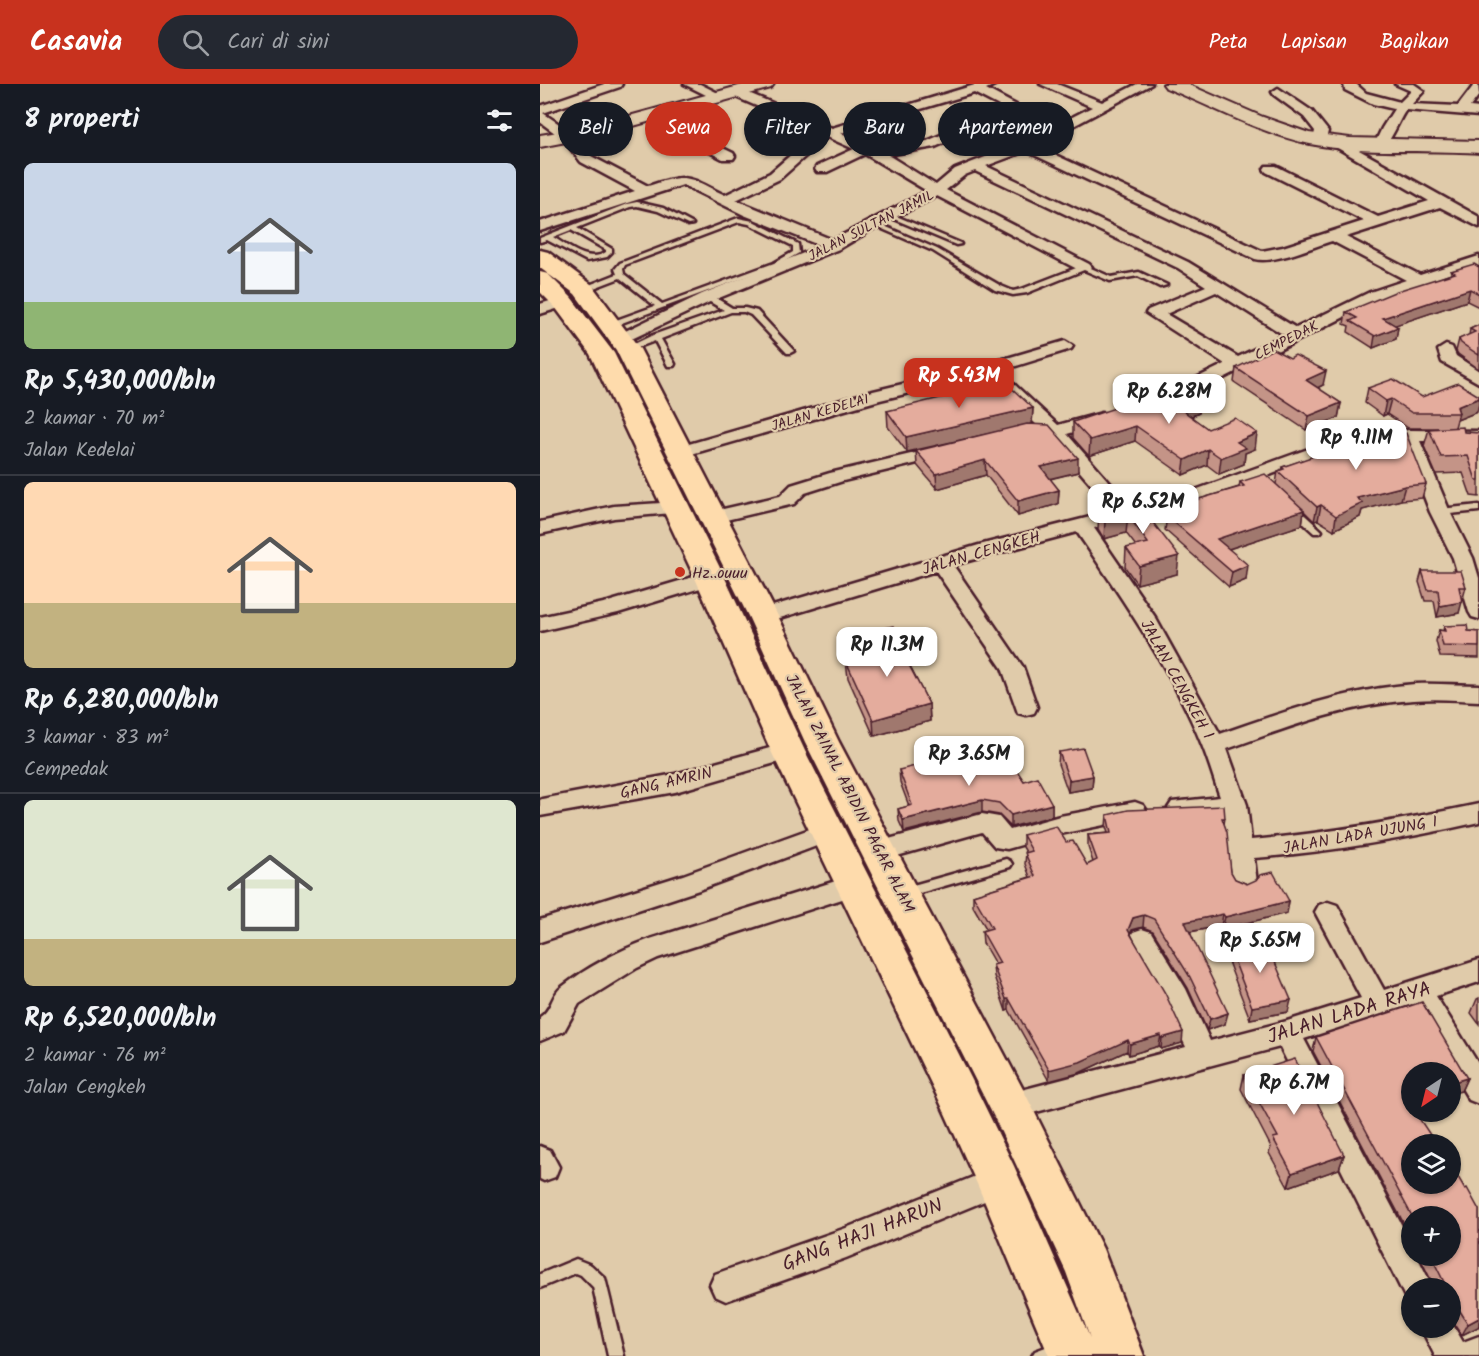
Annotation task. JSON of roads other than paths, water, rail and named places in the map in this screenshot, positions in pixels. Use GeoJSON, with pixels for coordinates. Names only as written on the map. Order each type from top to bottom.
{"type":"FeatureCollection","features":[{"type":"Feature","properties":{"kind":"highway","name":"JALAN ZAINAL ABIDIN PAGAR ALAM"},"geometry":{"type":"LineString","coordinates":[[542,240],[556,295],[602,352],[710,578],[795,766],[829,831],[998,1181],[1061,1353]]}},
{"type":"Feature","properties":{"kind":"highway","name":"JALAN ZAINAL ABIDIN PAGAR ALAM"},"geometry":{"type":"LineString","coordinates":[[556,295],[629,337],[681,452],[764,616],[830,756],[1010,1106],[1086,1265],[1120,1356]]}},
{"type":"Feature","properties":{"kind":"highway"},"geometry":{"type":"LineString","coordinates":[[795,766],[830,756]]}},
{"type":"Feature","properties":{"kind":"street"},"geometry":{"type":"LineString","coordinates":[[540,110],[616,84]]}},
{"type":"Feature","properties":{"kind":"street"},"geometry":{"type":"LineString","coordinates":[[690,84],[749,102]]}},
{"type":"Feature","properties":{"kind":"street"},"geometry":{"type":"LineString","coordinates":[[699,102],[765,84]]}},
{"type":"Feature","properties":{"kind":"street"},"geometry":{"type":"LineString","coordinates":[[831,130],[992,84]]}},
{"type":"Feature","properties":{"kind":"street"},"geometry":{"type":"LineString","coordinates":[[1046,84],[1101,106]]}},
{"type":"Feature","properties":{"kind":"street","name":"JALAN SULTAN JAMIL"},"geometry":{"type":"LineString","coordinates":[[1074,120],[1146,84]]}},
{"type":"Feature","properties":{"kind":"street"},"geometry":{"type":"LineString","coordinates":[[1350,84],[1349,87],[1355,92],[1367,98],[1402,105],[1479,112]]}},
{"type":"Feature","properties":{"kind":"street"},"geometry":{"type":"LineString","coordinates":[[1382,143],[1387,127],[1402,105],[1418,91],[1414,87],[1401,84]]}},
{"type":"Feature","properties":{"kind":"street"},"geometry":{"type":"LineString","coordinates":[[1181,85],[1252,120],[1282,131],[1328,142],[1479,147]]}},
{"type":"Feature","properties":{"kind":"street"},"geometry":{"type":"LineString","coordinates":[[1462,110],[1478,88]]}},
{"type":"Feature","properties":{"kind":"street"},"geometry":{"type":"LineString","coordinates":[[926,144],[1012,108],[976,89]]}},
{"type":"Feature","properties":{"kind":"street"},"geometry":{"type":"LineString","coordinates":[[1278,92],[1308,114],[1328,142],[1479,223]]}},
{"type":"Feature","properties":{"kind":"street"},"geometry":{"type":"LineString","coordinates":[[540,116],[558,129]]}},
{"type":"Feature","properties":{"kind":"street"},"geometry":{"type":"LineString","coordinates":[[540,141],[558,139]]}},
{"type":"Feature","properties":{"kind":"street"},"geometry":{"type":"LineString","coordinates":[[584,156],[648,192]]}},
{"type":"Feature","properties":{"kind":"street"},"geometry":{"type":"LineString","coordinates":[[724,201],[775,176],[799,156]]}},
{"type":"Feature","properties":{"kind":"street"},"geometry":{"type":"LineString","coordinates":[[822,169],[856,156]]}},
{"type":"Feature","properties":{"kind":"street"},"geometry":{"type":"LineString","coordinates":[[881,156],[937,191],[1084,267]]}},
{"type":"Feature","properties":{"kind":"street","name":"JALAN SULTAN JAMIL"},"geometry":{"type":"LineString","coordinates":[[629,337],[708,297],[834,246],[873,223],[937,191],[957,174],[1000,156]]}},
{"type":"Feature","properties":{"kind":"street"},"geometry":{"type":"LineString","coordinates":[[1049,156],[1254,254],[1271,255],[1440,202]]}},
{"type":"Feature","properties":{"kind":"street"},"geometry":{"type":"LineString","coordinates":[[975,166],[1183,265],[1210,281],[1216,288],[1294,334]]}},
{"type":"Feature","properties":{"kind":"street"},"geometry":{"type":"LineString","coordinates":[[1271,169],[1377,222]]}},
{"type":"Feature","properties":{"kind":"street"},"geometry":{"type":"LineString","coordinates":[[542,240],[648,192],[676,181],[685,181],[724,201],[834,246]]}},
{"type":"Feature","properties":{"kind":"street"},"geometry":{"type":"LineString","coordinates":[[1333,236],[1421,282]]}},
{"type":"Feature","properties":{"kind":"street","name":"CEMPEDAK"},"geometry":{"type":"LineString","coordinates":[[1142,405],[1184,391],[1376,295],[1474,267]]}},
{"type":"Feature","properties":{"kind":"street"},"geometry":{"type":"LineString","coordinates":[[1216,288],[1154,313],[1237,364]]}},
{"type":"Feature","properties":{"kind":"street","name":"JALAN KEDELAI"},"geometry":{"type":"LineString","coordinates":[[681,452],[875,396],[988,369],[1065,346]]}},
{"type":"Feature","properties":{"kind":"street"},"geometry":{"type":"LineString","coordinates":[[1446,350],[1448,358],[1479,378]]}},
{"type":"Feature","properties":{"kind":"street"},"geometry":{"type":"LineString","coordinates":[[988,369],[1055,432],[1128,515]]}},
{"type":"Feature","properties":{"kind":"street"},"geometry":{"type":"LineString","coordinates":[[1005,437],[1027,432],[1055,432],[1121,412]]}},
{"type":"Feature","properties":{"kind":"street"},"geometry":{"type":"LineString","coordinates":[[1409,435],[1440,512],[1471,556],[1479,612]]}},
{"type":"Feature","properties":{"kind":"street","name":"JALAN CENGKEH"},"geometry":{"type":"LineString","coordinates":[[764,616],[986,549],[1081,524],[1128,515],[1259,478],[1334,445],[1409,435],[1479,436]]}},
{"type":"Feature","properties":{"kind":"street"},"geometry":{"type":"LineString","coordinates":[[713,517],[787,500],[798,489],[837,477],[960,448]]}},
{"type":"Feature","properties":{"kind":"street"},"geometry":{"type":"LineString","coordinates":[[540,528],[614,512],[677,508]]}},
{"type":"Feature","properties":{"kind":"street","name":"JALAN CENGKEH 1"},"geometry":{"type":"LineString","coordinates":[[1081,524],[1145,617],[1185,687],[1214,745],[1235,805],[1244,883]]}},
{"type":"Feature","properties":{"kind":"street"},"geometry":{"type":"LineString","coordinates":[[941,563],[1012,668],[1026,707]]}},
{"type":"Feature","properties":{"kind":"street"},"geometry":{"type":"LineString","coordinates":[[540,624],[611,608],[710,578]]}},
{"type":"Feature","properties":{"kind":"street"},"geometry":{"type":"LineString","coordinates":[[1214,745],[1265,726],[1342,704],[1402,693],[1479,693]]}},
{"type":"Feature","properties":{"kind":"street","name":"GANG AMRIN"},"geometry":{"type":"LineString","coordinates":[[542,808],[675,783],[795,766]]}},
{"type":"Feature","properties":{"kind":"street"},"geometry":{"type":"LineString","coordinates":[[879,851],[982,823],[990,824],[1004,840],[1008,840],[1060,825],[1127,812],[1235,805]]}},
{"type":"Feature","properties":{"kind":"street","name":"JALAN LADA UJUNG I"},"geometry":{"type":"LineString","coordinates":[[1240,850],[1314,844],[1388,832],[1479,813]]}},
{"type":"Feature","properties":{"kind":"street"},"geometry":{"type":"LineString","coordinates":[[540,931],[690,883],[829,831]]}},
{"type":"Feature","properties":{"kind":"street"},"geometry":{"type":"LineString","coordinates":[[540,1029],[560,1019],[563,1005],[569,996],[628,960],[718,927],[855,885]]}},
{"type":"Feature","properties":{"kind":"street"},"geometry":{"type":"LineString","coordinates":[[1328,912],[1378,1004]]}},
{"type":"Feature","properties":{"kind":"street"},"geometry":{"type":"LineString","coordinates":[[1142,940],[1176,997],[1203,1055]]}},
{"type":"Feature","properties":{"kind":"street","name":"JALAN LADA RAYA"},"geometry":{"type":"LineString","coordinates":[[1010,1106],[1287,1033],[1479,971]]}},
{"type":"Feature","properties":{"kind":"street"},"geometry":{"type":"LineString","coordinates":[[1419,991],[1479,1091]]}},
{"type":"Feature","properties":{"kind":"street"},"geometry":{"type":"LineString","coordinates":[[1287,1033],[1412,1278]]}},
{"type":"Feature","properties":{"kind":"street","name":"GANG HAJI HARUN"},"geometry":{"type":"LineString","coordinates":[[726,1285],[846,1243],[998,1181]]}},
{"type":"Feature","properties":{"kind":"street"},"geometry":{"type":"LineString","coordinates":[[1443,1338],[1453,1356]]}},
{"type":"Feature","properties":{"kind":"street"},"geometry":{"type":"LineString","coordinates":[[1468,1356],[1479,1353]]}},
{"type":"Feature","properties":{"kind":"lane"},"geometry":{"type":"LineString","coordinates":[[542,240],[571,227],[641,203],[653,205],[690,224]]}},
{"type":"Feature","properties":{"kind":"lane"},"geometry":{"type":"LineString","coordinates":[[889,215],[958,244]]}},
{"type":"Feature","properties":{"kind":"lane"},"geometry":{"type":"LineString","coordinates":[[629,337],[660,306],[776,264],[796,253],[796,245],[751,222],[738,220],[622,264],[619,269],[621,275],[660,306]]}},
{"type":"Feature","properties":{"kind":"lane"},"geometry":{"type":"LineString","coordinates":[[873,223],[935,250],[998,288],[1013,293],[1024,291],[1084,267],[1110,279],[1134,274],[1163,285]]}},
{"type":"Feature","properties":{"kind":"lane"},"geometry":{"type":"LineString","coordinates":[[542,240],[587,259],[606,256],[609,252],[609,249],[571,227]]}},
{"type":"Feature","properties":{"kind":"lane"},"geometry":{"type":"LineString","coordinates":[[556,295],[621,275]]}},
{"type":"Feature","properties":{"kind":"lane"},"geometry":{"type":"LineString","coordinates":[[708,297],[730,310]]}},
{"type":"Feature","properties":{"kind":"lane"},"geometry":{"type":"LineString","coordinates":[[629,337],[730,310],[745,310],[754,313],[790,351]]}},
{"type":"Feature","properties":{"kind":"lane"},"geometry":{"type":"LineString","coordinates":[[629,337],[671,363]]}},
{"type":"Feature","properties":{"kind":"lane"},"geometry":{"type":"LineString","coordinates":[[1286,503],[1317,531]]}},
{"type":"Feature","properties":{"kind":"lane"},"geometry":{"type":"LineString","coordinates":[[1440,512],[1479,508]]}},
{"type":"Feature","properties":{"kind":"lane"},"geometry":{"type":"LineString","coordinates":[[901,894],[1006,864]]}},
{"type":"Feature","properties":{"kind":"lane"},"geometry":{"type":"LineString","coordinates":[[540,1281],[576,1266],[593,1275],[600,1283],[616,1356]]}},
{"type":"Feature","properties":{"kind":"place","name":"Hz..ouuu"},"geometry":{"type":"Point","coordinates":[680,572]}}]}
